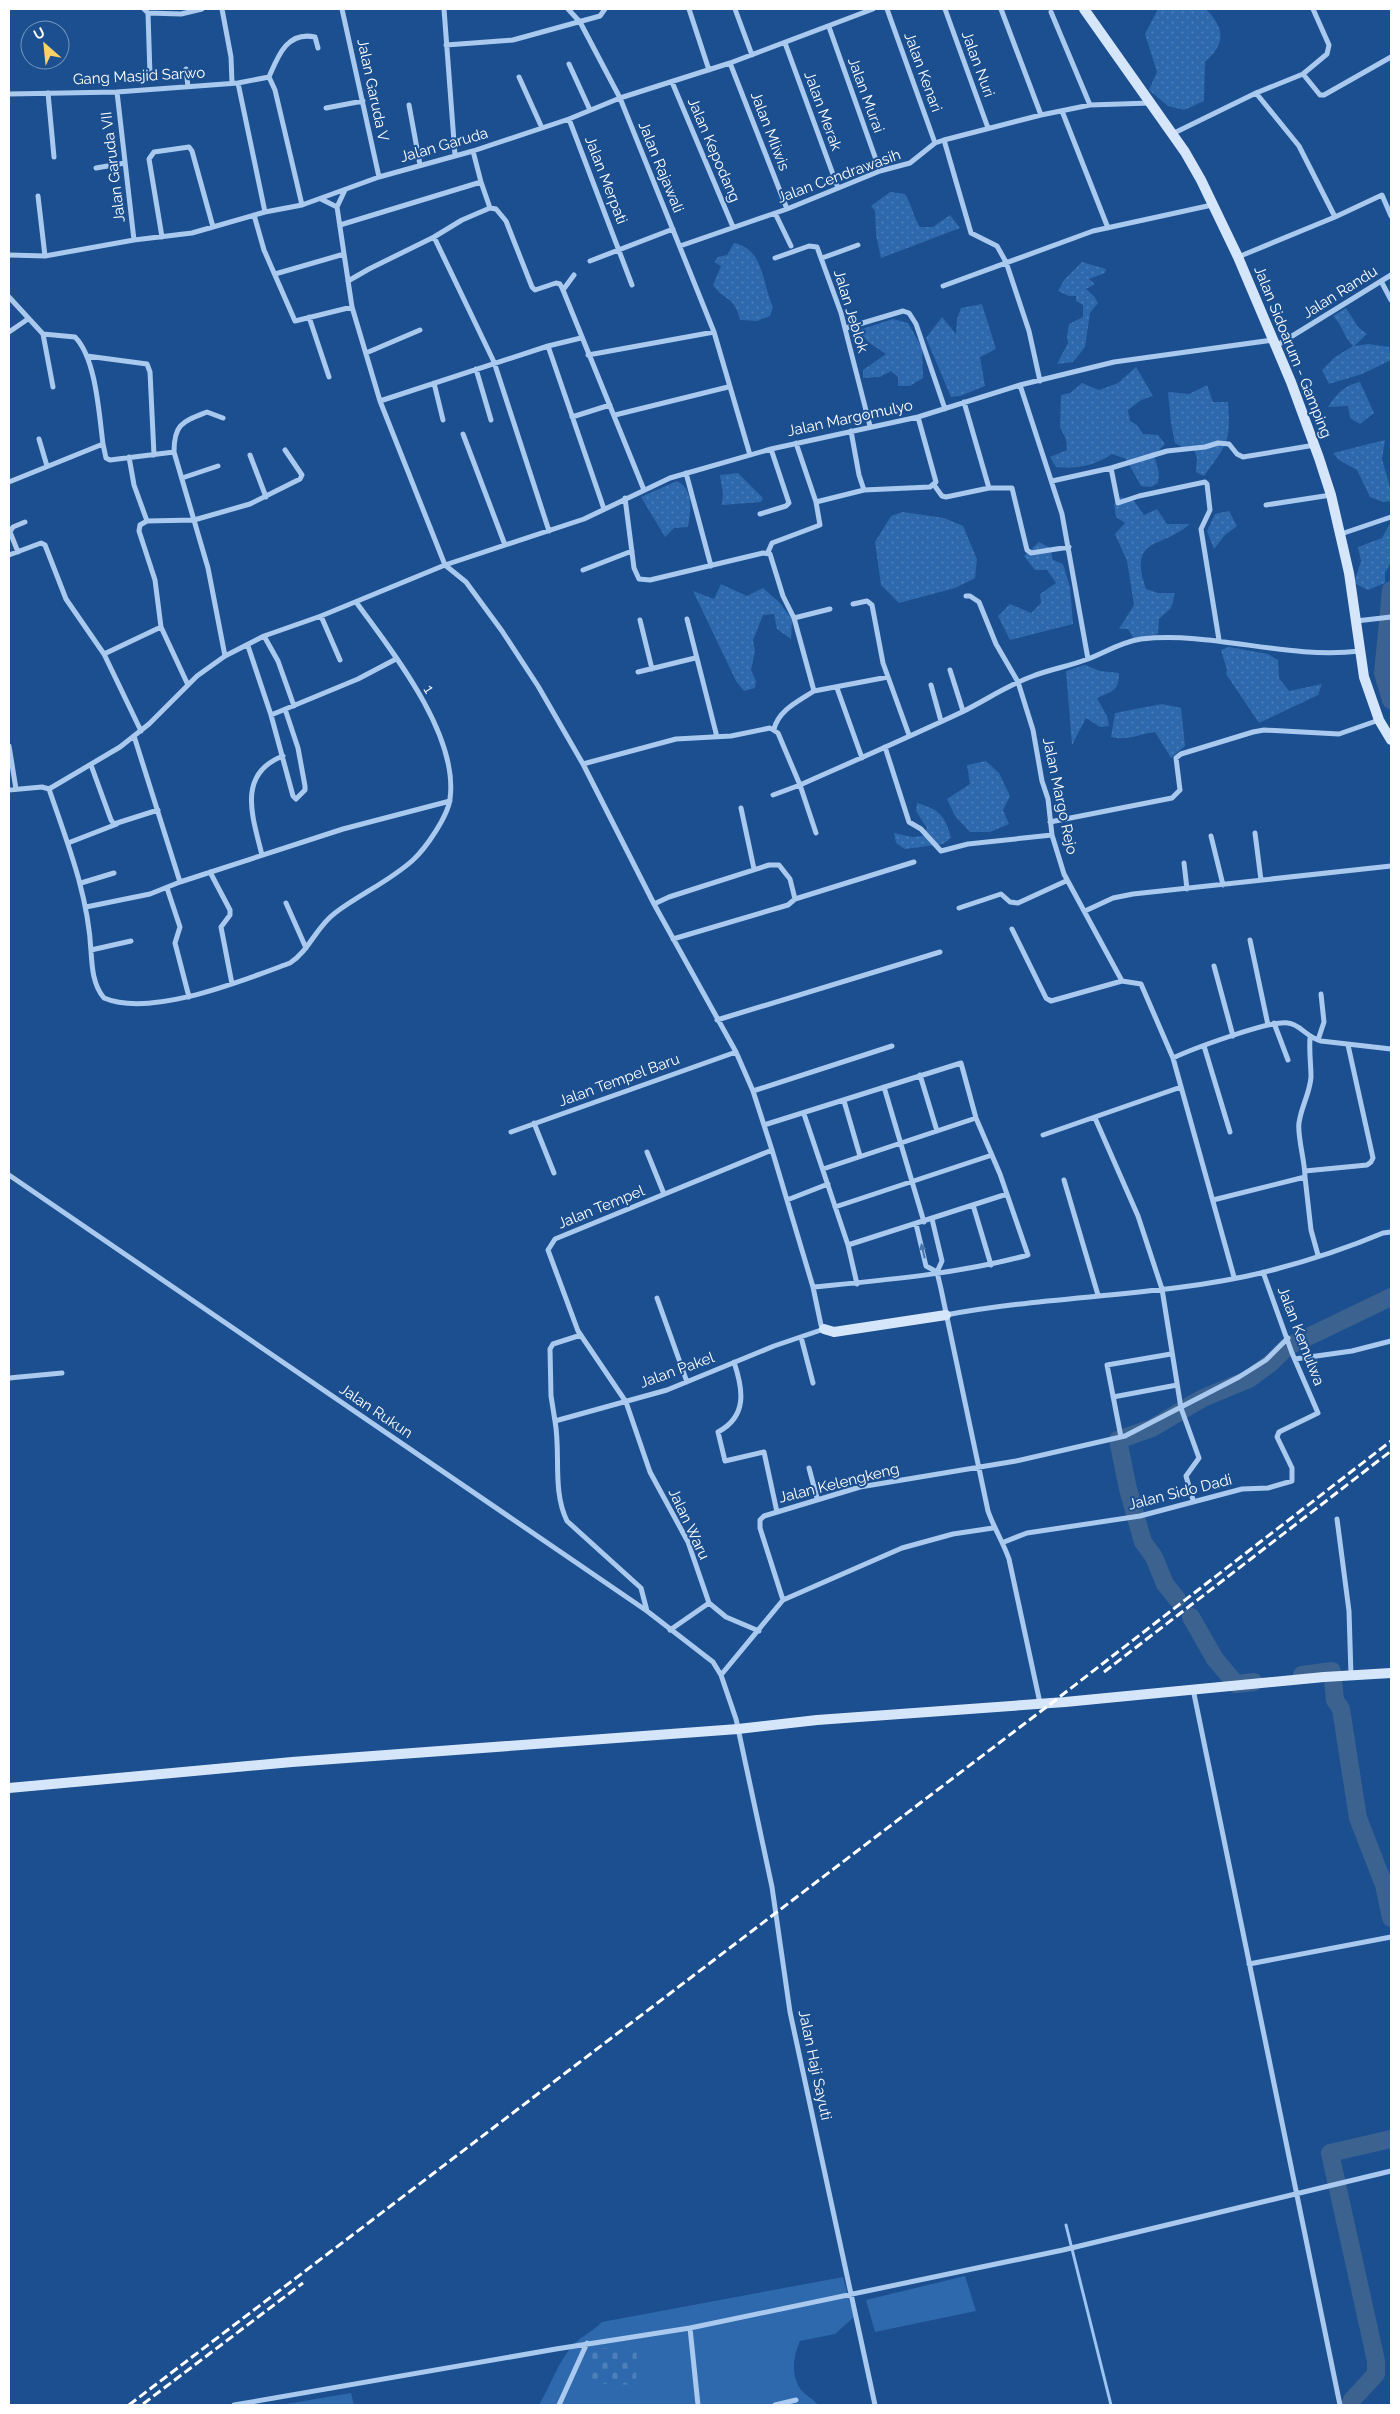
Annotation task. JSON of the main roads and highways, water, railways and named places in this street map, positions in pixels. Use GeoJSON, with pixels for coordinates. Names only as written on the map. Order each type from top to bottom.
{"type":"FeatureCollection","features":[{"type":"Feature","properties":{"kind":"main road","name":"Jalan Sidoarum - Gamping"},"geometry":{"type":"LineString","coordinates":[[1084,9],[1202,180],[1238,257],[1315,445],[1341,534],[1364,676],[1379,720],[1391,740]]}},
{"type":"Feature","properties":{"kind":"main road"},"geometry":{"type":"LineString","coordinates":[[824,1329],[834,1332],[946,1315]]}},
{"type":"Feature","properties":{"kind":"main road"},"geometry":{"type":"LineString","coordinates":[[9,1788],[312,1761],[738,1729],[817,1720],[1391,1673]]}},
{"type":"Feature","properties":{"kind":"waterway"},"geometry":{"type":"LineString","coordinates":[[1391,590],[1383,673],[1391,700]]}},
{"type":"Feature","properties":{"kind":"waterway"},"geometry":{"type":"LineString","coordinates":[[1177,1599],[1165,1584],[1154,1557],[1143,1542],[1128,1489],[1118,1440],[1152,1428],[1203,1398],[1249,1379],[1272,1362],[1287,1347],[1391,1297]]}},
{"type":"Feature","properties":{"kind":"waterway"},"geometry":{"type":"LineString","coordinates":[[1191,1617],[1215,1659],[1236,1684],[1254,1682]]}},
{"type":"Feature","properties":{"kind":"waterway"},"geometry":{"type":"LineString","coordinates":[[1302,1675],[1332,1671],[1335,1700],[1341,1709],[1358,1818],[1384,1885],[1391,1918]]}},
{"type":"Feature","properties":{"kind":"waterway"},"geometry":{"type":"LineString","coordinates":[[1350,2405],[1352,2400],[1376,2374],[1376,2361],[1330,2153],[1391,2139]]}},
{"type":"Feature","properties":{"kind":"waterway"},"geometry":{"type":"LineString","coordinates":[[1066,2225],[1111,2405]]}},
{"type":"Feature","properties":{"kind":"railway"},"geometry":{"type":"LineString","coordinates":[[129,2405],[1053,1702],[1391,1441]]}},
{"type":"Feature","properties":{"kind":"railway"},"geometry":{"type":"LineString","coordinates":[[1104,1672],[1391,1451]]}},
{"type":"Feature","properties":{"kind":"railway"},"geometry":{"type":"LineString","coordinates":[[143,2404],[303,2283]]}}]}
